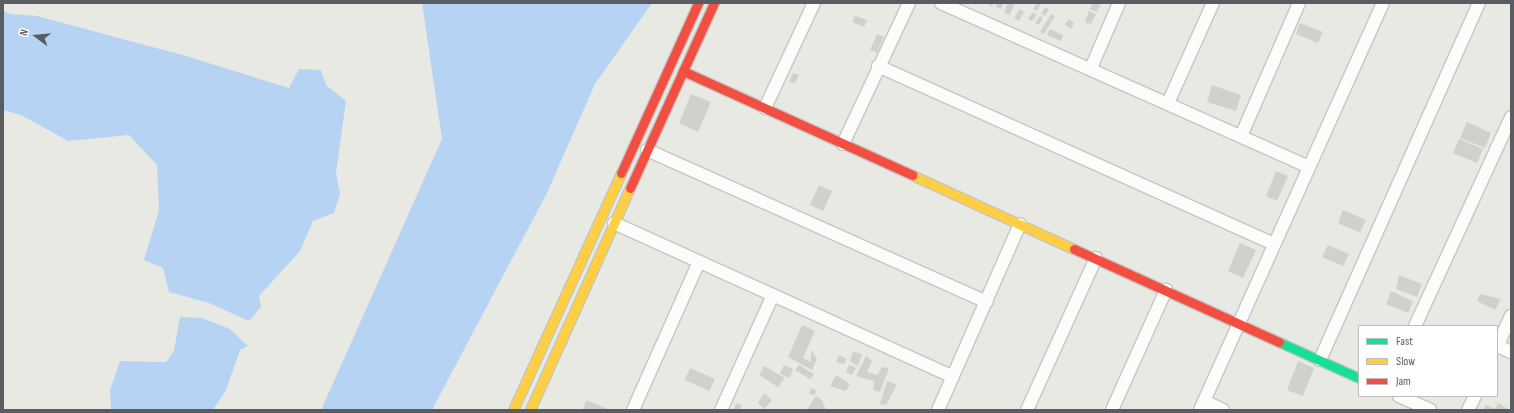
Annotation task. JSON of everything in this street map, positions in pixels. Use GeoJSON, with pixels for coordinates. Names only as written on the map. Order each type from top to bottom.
{"type":"FeatureCollection","features":[{"type":"Feature","properties":{"kind":"street"},"geometry":{"type":"LineString","coordinates":[[513,410],[698,3]]}},
{"type":"Feature","properties":{"kind":"street"},"geometry":{"type":"LineString","coordinates":[[530,410],[714,3]]}},
{"type":"Feature","properties":{"kind":"street"},"geometry":{"type":"LineString","coordinates":[[765,108],[814,3]]}},
{"type":"Feature","properties":{"kind":"street"},"geometry":{"type":"LineString","coordinates":[[842,144],[909,3]]}},
{"type":"Feature","properties":{"kind":"street"},"geometry":{"type":"LineString","coordinates":[[941,3],[1091,68],[1308,167]]}},
{"type":"Feature","properties":{"kind":"street"},"geometry":{"type":"LineString","coordinates":[[1091,68],[1119,3]]}},
{"type":"Feature","properties":{"kind":"street"},"geometry":{"type":"LineString","coordinates":[[1168,104],[1213,3]]}},
{"type":"Feature","properties":{"kind":"street"},"geometry":{"type":"LineString","coordinates":[[1241,136],[1299,3]]}},
{"type":"Feature","properties":{"kind":"street"},"geometry":{"type":"LineString","coordinates":[[1223,410],[1202,406],[1308,167],[1383,3]]}},
{"type":"Feature","properties":{"kind":"street"},"geometry":{"type":"LineString","coordinates":[[1320,360],[1479,3]]}},
{"type":"Feature","properties":{"kind":"street"},"geometry":{"type":"LineString","coordinates":[[878,66],[1274,244]]}},
{"type":"Feature","properties":{"kind":"street"},"geometry":{"type":"LineString","coordinates":[[683,71],[1358,378]]}},
{"type":"Feature","properties":{"kind":"street"},"geometry":{"type":"LineString","coordinates":[[1415,325],[1511,117]]}},
{"type":"Feature","properties":{"kind":"street"},"geometry":{"type":"LineString","coordinates":[[647,150],[987,302]]}},
{"type":"Feature","properties":{"kind":"street"},"geometry":{"type":"LineString","coordinates":[[614,223],[953,377]]}},
{"type":"Feature","properties":{"kind":"street"},"geometry":{"type":"LineString","coordinates":[[938,410],[987,302],[1020,224]]}},
{"type":"Feature","properties":{"kind":"street"},"geometry":{"type":"LineString","coordinates":[[1027,410],[1096,258]]}},
{"type":"Feature","properties":{"kind":"street"},"geometry":{"type":"LineString","coordinates":[[633,410],[700,262]]}},
{"type":"Feature","properties":{"kind":"street"},"geometry":{"type":"LineString","coordinates":[[1112,410],[1166,290]]}},
{"type":"Feature","properties":{"kind":"street"},"geometry":{"type":"LineString","coordinates":[[721,410],[773,296]]}},
{"type":"Feature","properties":{"kind":"street"},"geometry":{"type":"LineString","coordinates":[[1498,345],[1511,316]]}},
{"type":"Feature","properties":{"kind":"street"},"geometry":{"type":"LineString","coordinates":[[1498,347],[1511,352]]}},
{"type":"Feature","properties":{"kind":"street"},"geometry":{"type":"LineString","coordinates":[[1401,397],[1430,410]]}},
{"type":"Feature","properties":{"kind":"street"},"geometry":{"type":"LineString","coordinates":[[1468,410],[1474,397]]}},
{"type":"Feature","properties":{"kind":"water"},"geometry":{"type":"Polygon","coordinates":[[[422,3],[652,3],[595,84],[547,193],[432,410],[321,410],[442,139],[422,3]]]}},
{"type":"Feature","properties":{"kind":"water"},"geometry":{"type":"Polygon","coordinates":[[[3,10],[10,14],[37,16],[186,56],[289,88],[299,69],[321,70],[326,85],[346,101],[336,173],[340,194],[334,213],[313,221],[300,251],[259,296],[261,307],[249,321],[209,303],[169,292],[163,268],[144,260],[159,210],[157,165],[129,135],[68,141],[21,115],[3,110],[3,10]]]}},
{"type":"Feature","properties":{"kind":"water"},"geometry":{"type":"Polygon","coordinates":[[[180,317],[202,318],[230,329],[248,346],[240,350],[226,390],[213,410],[111,410],[110,390],[120,361],[166,362],[174,351],[180,317]]]}},
{"type":"Feature","properties":{"kind":"building"},"geometry":{"type":"Polygon","coordinates":[[[987,3],[993,3],[992,7],[987,3]]]}},
{"type":"Feature","properties":{"kind":"building"},"geometry":{"type":"Polygon","coordinates":[[[997,3],[1003,3],[1001,9],[996,7],[997,3]]]}},
{"type":"Feature","properties":{"kind":"building"},"geometry":{"type":"Polygon","coordinates":[[[1008,3],[1014,4],[1010,15],[1004,13],[1008,3]]]}},
{"type":"Feature","properties":{"kind":"building"},"geometry":{"type":"Polygon","coordinates":[[[1037,3],[1041,4],[1037,11],[1033,9],[1037,3]]]}},
{"type":"Feature","properties":{"kind":"building"},"geometry":{"type":"Polygon","coordinates":[[[1093,3],[1101,3],[1097,12],[1090,9],[1093,3]]]}},
{"type":"Feature","properties":{"kind":"building"},"geometry":{"type":"Polygon","coordinates":[[[1045,7],[1049,9],[1045,16],[1041,14],[1045,7]]]}},
{"type":"Feature","properties":{"kind":"building"},"geometry":{"type":"Polygon","coordinates":[[[1020,9],[1024,12],[1019,21],[1014,18],[1020,9]]]}},
{"type":"Feature","properties":{"kind":"building"},"geometry":{"type":"Polygon","coordinates":[[[1089,11],[1096,14],[1091,24],[1085,22],[1089,11]]]}},
{"type":"Feature","properties":{"kind":"building"},"geometry":{"type":"Polygon","coordinates":[[[1033,12],[1037,14],[1032,21],[1028,19],[1033,12]]]}},
{"type":"Feature","properties":{"kind":"building"},"geometry":{"type":"Polygon","coordinates":[[[1051,14],[1055,16],[1044,34],[1040,32],[1051,14]]]}},
{"type":"Feature","properties":{"kind":"building"},"geometry":{"type":"Polygon","coordinates":[[[855,16],[867,20],[864,27],[852,22],[855,16]]]}},
{"type":"Feature","properties":{"kind":"building"},"geometry":{"type":"Polygon","coordinates":[[[1040,16],[1043,18],[1039,25],[1035,23],[1040,16]]]}},
{"type":"Feature","properties":{"kind":"building"},"geometry":{"type":"Polygon","coordinates":[[[1069,19],[1074,23],[1071,29],[1065,25],[1069,19]]]}},
{"type":"Feature","properties":{"kind":"building"},"geometry":{"type":"Polygon","coordinates":[[[1300,23],[1323,32],[1318,43],[1296,34],[1300,23]]]}},
{"type":"Feature","properties":{"kind":"building"},"geometry":{"type":"Polygon","coordinates":[[[1050,29],[1063,35],[1061,41],[1047,35],[1050,29]]]}},
{"type":"Feature","properties":{"kind":"building"},"geometry":{"type":"Polygon","coordinates":[[[877,34],[884,37],[877,53],[870,50],[877,34]]]}},
{"type":"Feature","properties":{"kind":"building"},"geometry":{"type":"Polygon","coordinates":[[[793,73],[799,75],[795,83],[789,82],[793,73]]]}},
{"type":"Feature","properties":{"kind":"building"},"geometry":{"type":"Polygon","coordinates":[[[1212,85],[1241,95],[1236,111],[1207,102],[1212,85]]]}},
{"type":"Feature","properties":{"kind":"building"},"geometry":{"type":"Polygon","coordinates":[[[691,94],[711,102],[698,132],[679,123],[691,94]]]}},
{"type":"Feature","properties":{"kind":"building"},"geometry":{"type":"Polygon","coordinates":[[[1467,122],[1491,133],[1485,148],[1460,138],[1467,122]]]}},
{"type":"Feature","properties":{"kind":"building"},"geometry":{"type":"Polygon","coordinates":[[[1459,139],[1483,149],[1477,163],[1453,153],[1459,139]]]}},
{"type":"Feature","properties":{"kind":"building"},"geometry":{"type":"Polygon","coordinates":[[[1276,171],[1288,176],[1277,201],[1266,196],[1276,171]]]}},
{"type":"Feature","properties":{"kind":"building"},"geometry":{"type":"Polygon","coordinates":[[[819,185],[832,191],[823,211],[810,205],[819,185]]]}},
{"type":"Feature","properties":{"kind":"building"},"geometry":{"type":"Polygon","coordinates":[[[1343,210],[1366,220],[1360,233],[1338,223],[1343,210]]]}},
{"type":"Feature","properties":{"kind":"building"},"geometry":{"type":"Polygon","coordinates":[[[1240,243],[1256,250],[1243,278],[1228,271],[1240,243]]]}},
{"type":"Feature","properties":{"kind":"building"},"geometry":{"type":"Polygon","coordinates":[[[1328,245],[1349,254],[1343,266],[1322,257],[1328,245]]]}},
{"type":"Feature","properties":{"kind":"building"},"geometry":{"type":"Polygon","coordinates":[[[1399,275],[1422,284],[1417,297],[1396,289],[1399,275]]]}},
{"type":"Feature","properties":{"kind":"building"},"geometry":{"type":"Polygon","coordinates":[[[1391,291],[1413,301],[1408,313],[1386,304],[1391,291]]]}},
{"type":"Feature","properties":{"kind":"building"},"geometry":{"type":"Polygon","coordinates":[[[1480,294],[1501,299],[1495,310],[1477,301],[1480,294]]]}},
{"type":"Feature","properties":{"kind":"building"},"geometry":{"type":"Polygon","coordinates":[[[802,325],[815,331],[803,358],[811,362],[811,350],[817,359],[812,370],[788,357],[802,325]]]}},
{"type":"Feature","properties":{"kind":"building"},"geometry":{"type":"Polygon","coordinates":[[[853,352],[862,354],[858,366],[850,361],[853,352]]]}},
{"type":"Feature","properties":{"kind":"building"},"geometry":{"type":"Polygon","coordinates":[[[839,355],[847,359],[844,364],[836,362],[839,355]]]}},
{"type":"Feature","properties":{"kind":"building"},"geometry":{"type":"Polygon","coordinates":[[[866,356],[872,361],[867,372],[877,375],[882,367],[889,368],[880,392],[873,390],[874,381],[856,376],[866,356]]]}},
{"type":"Feature","properties":{"kind":"building"},"geometry":{"type":"Polygon","coordinates":[[[1298,361],[1314,368],[1303,396],[1287,390],[1298,361]]]}},
{"type":"Feature","properties":{"kind":"building"},"geometry":{"type":"Polygon","coordinates":[[[784,365],[793,369],[790,378],[780,374],[784,365]]]}},
{"type":"Feature","properties":{"kind":"building"},"geometry":{"type":"Polygon","coordinates":[[[799,365],[814,374],[810,379],[795,370],[799,365]]]}},
{"type":"Feature","properties":{"kind":"building"},"geometry":{"type":"Polygon","coordinates":[[[849,365],[856,368],[852,375],[846,372],[849,365]]]}},
{"type":"Feature","properties":{"kind":"building"},"geometry":{"type":"Polygon","coordinates":[[[764,366],[785,378],[778,387],[759,375],[764,366]]]}},
{"type":"Feature","properties":{"kind":"building"},"geometry":{"type":"Polygon","coordinates":[[[690,368],[715,379],[709,391],[685,380],[690,368]]]}},
{"type":"Feature","properties":{"kind":"building"},"geometry":{"type":"Polygon","coordinates":[[[836,375],[850,384],[846,391],[830,386],[836,375]]]}},
{"type":"Feature","properties":{"kind":"building"},"geometry":{"type":"Polygon","coordinates":[[[887,381],[897,385],[886,405],[880,404],[887,381]]]}},
{"type":"Feature","properties":{"kind":"building"},"geometry":{"type":"Polygon","coordinates":[[[811,388],[816,390],[815,395],[809,394],[811,388]]]}},
{"type":"Feature","properties":{"kind":"building"},"geometry":{"type":"Polygon","coordinates":[[[764,393],[772,400],[764,409],[758,403],[764,393]]]}},
{"type":"Feature","properties":{"kind":"building"},"geometry":{"type":"Polygon","coordinates":[[[816,396],[822,400],[826,410],[807,410],[816,396]]]}},
{"type":"Feature","properties":{"kind":"building"},"geometry":{"type":"Polygon","coordinates":[[[586,400],[610,410],[583,410],[586,400]]]}},
{"type":"Feature","properties":{"kind":"building"},"geometry":{"type":"Polygon","coordinates":[[[736,403],[742,405],[740,410],[734,410],[736,403]]]}},
{"type":"Feature","properties":{"kind":"building"},"geometry":{"type":"Polygon","coordinates":[[[1498,403],[1510,410],[1483,410],[1486,405],[1495,409],[1498,403]]]}},
{"type":"Feature","properties":{"kind":"traffic: fast"},"geometry":{"type":"LineString","coordinates":[[1279,342],[1358,378]]}},
{"type":"Feature","properties":{"kind":"traffic: slow"},"geometry":{"type":"LineString","coordinates":[[513,410],[621,173]]}},
{"type":"Feature","properties":{"kind":"traffic: slow"},"geometry":{"type":"LineString","coordinates":[[912,175],[1074,249]]}},
{"type":"Feature","properties":{"kind":"traffic: slow"},"geometry":{"type":"LineString","coordinates":[[530,410],[630,188]]}},
{"type":"Feature","properties":{"kind":"traffic: jam"},"geometry":{"type":"LineString","coordinates":[[621,173],[698,3]]}},
{"type":"Feature","properties":{"kind":"traffic: jam"},"geometry":{"type":"LineString","coordinates":[[630,188],[714,3]]}},
{"type":"Feature","properties":{"kind":"traffic: jam"},"geometry":{"type":"LineString","coordinates":[[683,71],[912,175]]}},
{"type":"Feature","properties":{"kind":"traffic: jam"},"geometry":{"type":"LineString","coordinates":[[1074,249],[1279,342]]}}]}
